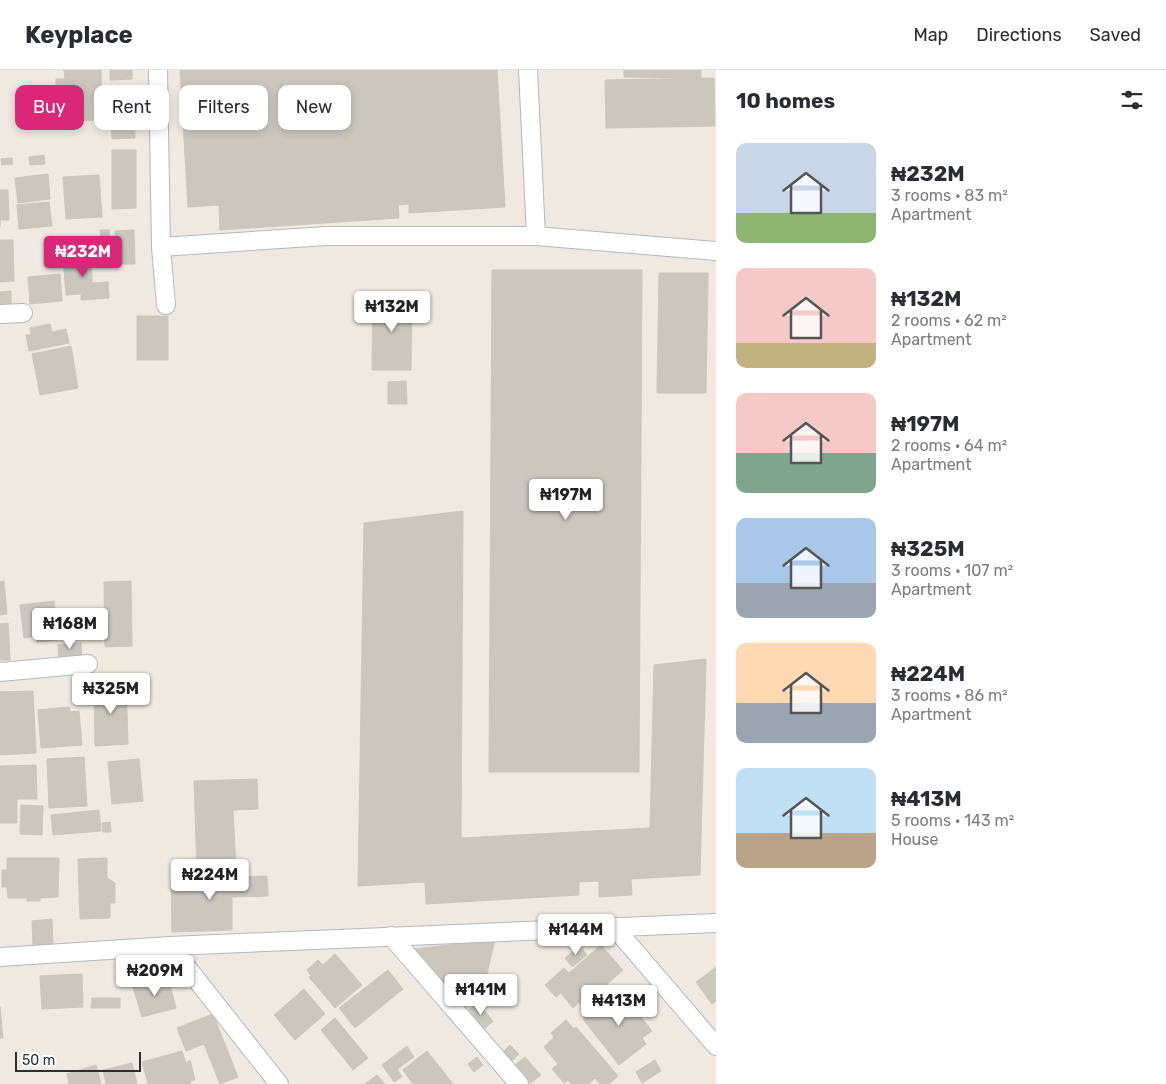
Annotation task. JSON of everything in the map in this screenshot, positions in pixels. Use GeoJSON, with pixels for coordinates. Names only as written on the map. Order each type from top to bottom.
{"type":"FeatureCollection","features":[{"type":"Feature","properties":{"kind":"street"},"geometry":{"type":"LineString","coordinates":[[158,70],[161,247],[166,305]]}},
{"type":"Feature","properties":{"kind":"street"},"geometry":{"type":"LineString","coordinates":[[528,70],[536,236]]}},
{"type":"Feature","properties":{"kind":"street"},"geometry":{"type":"LineString","coordinates":[[161,247],[326,236],[536,236],[716,251]]}},
{"type":"Feature","properties":{"kind":"street"},"geometry":{"type":"LineString","coordinates":[[0,314],[23,313]]}},
{"type":"Feature","properties":{"kind":"street"},"geometry":{"type":"LineString","coordinates":[[0,672],[88,664]]}},
{"type":"Feature","properties":{"kind":"street"},"geometry":{"type":"LineString","coordinates":[[0,957],[170,946],[716,923]]}},
{"type":"Feature","properties":{"kind":"street"},"geometry":{"type":"LineString","coordinates":[[615,928],[716,1046]]}},
{"type":"Feature","properties":{"kind":"street"},"geometry":{"type":"LineString","coordinates":[[390,936],[519,1084]]}},
{"type":"Feature","properties":{"kind":"street"},"geometry":{"type":"LineString","coordinates":[[170,946],[279,1084]]}},
{"type":"Feature","properties":{"kind":"building"},"geometry":{"type":"Polygon","coordinates":[[[64,70],[101,70],[101,85],[94,85],[94,120],[84,120],[84,85],[56,85],[56,79],[65,79],[64,70]]]}},
{"type":"Feature","properties":{"kind":"building"},"geometry":{"type":"Polygon","coordinates":[[[110,70],[132,70],[132,79],[110,80],[110,70]]]}},
{"type":"Feature","properties":{"kind":"building"},"geometry":{"type":"Polygon","coordinates":[[[180,70],[497,70],[505,207],[409,213],[409,204],[398,205],[399,218],[220,230],[219,205],[188,207],[184,130],[268,130],[268,85],[181,85],[180,70]]]}},
{"type":"Feature","properties":{"kind":"building"},"geometry":{"type":"Polygon","coordinates":[[[624,70],[701,70],[701,78],[624,77],[624,70]]]}},
{"type":"Feature","properties":{"kind":"building"},"geometry":{"type":"Polygon","coordinates":[[[714,78],[715,126],[606,128],[605,80],[714,78]]]}},
{"type":"Feature","properties":{"kind":"building"},"geometry":{"type":"Polygon","coordinates":[[[112,130],[135,130],[135,138],[112,139],[112,130]]]}},
{"type":"Feature","properties":{"kind":"building"},"geometry":{"type":"Polygon","coordinates":[[[112,150],[136,150],[136,208],[112,209],[112,150]]]}},
{"type":"Feature","properties":{"kind":"building"},"geometry":{"type":"Polygon","coordinates":[[[44,155],[45,164],[30,165],[29,157],[44,155]]]}},
{"type":"Feature","properties":{"kind":"building"},"geometry":{"type":"Polygon","coordinates":[[[12,158],[13,164],[2,165],[1,159],[12,158]]]}},
{"type":"Feature","properties":{"kind":"building"},"geometry":{"type":"Polygon","coordinates":[[[48,174],[50,199],[18,203],[15,178],[48,174]]]}},
{"type":"Feature","properties":{"kind":"building"},"geometry":{"type":"Polygon","coordinates":[[[99,175],[102,217],[66,219],[63,177],[99,175]]]}},
{"type":"Feature","properties":{"kind":"building"},"geometry":{"type":"Polygon","coordinates":[[[0,190],[8,190],[9,220],[0,220],[0,190]]]}},
{"type":"Feature","properties":{"kind":"building"},"geometry":{"type":"Polygon","coordinates":[[[49,202],[52,226],[19,229],[17,205],[49,202]]]}},
{"type":"Feature","properties":{"kind":"building"},"geometry":{"type":"Polygon","coordinates":[[[100,230],[109,230],[110,239],[101,239],[100,230]]]}},
{"type":"Feature","properties":{"kind":"building"},"geometry":{"type":"Polygon","coordinates":[[[134,230],[135,264],[116,264],[115,231],[134,230]]]}},
{"type":"Feature","properties":{"kind":"building"},"geometry":{"type":"Polygon","coordinates":[[[0,240],[13,240],[14,281],[0,282],[0,240]]]}},
{"type":"Feature","properties":{"kind":"building"},"geometry":{"type":"Polygon","coordinates":[[[91,254],[92,283],[108,282],[109,298],[81,300],[81,294],[66,295],[63,256],[91,254]]]}},
{"type":"Feature","properties":{"kind":"building"},"geometry":{"type":"Polygon","coordinates":[[[492,270],[642,270],[639,772],[489,772],[492,270]]]}},
{"type":"Feature","properties":{"kind":"building"},"geometry":{"type":"Polygon","coordinates":[[[659,273],[708,273],[706,393],[657,393],[659,273]]]}},
{"type":"Feature","properties":{"kind":"building"},"geometry":{"type":"Polygon","coordinates":[[[60,274],[62,301],[30,304],[28,277],[60,274]]]}},
{"type":"Feature","properties":{"kind":"building"},"geometry":{"type":"Polygon","coordinates":[[[11,291],[11,304],[0,305],[0,292],[11,291]]]}},
{"type":"Feature","properties":{"kind":"building"},"geometry":{"type":"Polygon","coordinates":[[[373,295],[412,296],[411,370],[372,370],[373,295]]]}},
{"type":"Feature","properties":{"kind":"building"},"geometry":{"type":"Polygon","coordinates":[[[137,316],[168,316],[168,360],[137,360],[137,316]]]}},
{"type":"Feature","properties":{"kind":"building"},"geometry":{"type":"Polygon","coordinates":[[[50,324],[52,332],[66,329],[69,343],[29,351],[26,335],[31,335],[30,328],[50,324]]]}},
{"type":"Feature","properties":{"kind":"building"},"geometry":{"type":"Polygon","coordinates":[[[71,346],[78,388],[40,395],[32,354],[71,346]]]}},
{"type":"Feature","properties":{"kind":"building"},"geometry":{"type":"Polygon","coordinates":[[[406,381],[407,404],[388,404],[388,382],[406,381]]]}},
{"type":"Feature","properties":{"kind":"building"},"geometry":{"type":"Polygon","coordinates":[[[463,511],[461,838],[650,828],[654,665],[706,659],[700,875],[631,879],[632,895],[599,897],[599,881],[579,882],[579,895],[426,904],[425,882],[358,886],[364,523],[463,511]]]}},
{"type":"Feature","properties":{"kind":"building"},"geometry":{"type":"Polygon","coordinates":[[[4,581],[7,614],[0,615],[0,582],[4,581]]]}},
{"type":"Feature","properties":{"kind":"building"},"geometry":{"type":"Polygon","coordinates":[[[131,581],[132,646],[105,647],[104,582],[131,581]]]}},
{"type":"Feature","properties":{"kind":"building"},"geometry":{"type":"Polygon","coordinates":[[[54,601],[58,640],[37,642],[37,636],[24,638],[20,605],[54,601]]]}},
{"type":"Feature","properties":{"kind":"building"},"geometry":{"type":"Polygon","coordinates":[[[8,623],[10,660],[0,660],[0,624],[8,623]]]}},
{"type":"Feature","properties":{"kind":"building"},"geometry":{"type":"Polygon","coordinates":[[[81,643],[82,656],[59,658],[58,645],[81,643]]]}},
{"type":"Feature","properties":{"kind":"building"},"geometry":{"type":"Polygon","coordinates":[[[126,683],[128,744],[95,746],[94,688],[105,687],[105,684],[126,683]]]}},
{"type":"Feature","properties":{"kind":"building"},"geometry":{"type":"Polygon","coordinates":[[[33,691],[36,753],[0,755],[0,692],[33,691]]]}},
{"type":"Feature","properties":{"kind":"building"},"geometry":{"type":"Polygon","coordinates":[[[69,707],[70,712],[79,711],[82,745],[41,748],[38,710],[69,707]]]}},
{"type":"Feature","properties":{"kind":"building"},"geometry":{"type":"Polygon","coordinates":[[[84,757],[87,806],[49,808],[47,759],[84,757]]]}},
{"type":"Feature","properties":{"kind":"building"},"geometry":{"type":"Polygon","coordinates":[[[139,759],[143,801],[112,804],[108,762],[139,759]]]}},
{"type":"Feature","properties":{"kind":"building"},"geometry":{"type":"Polygon","coordinates":[[[36,765],[37,799],[17,799],[17,823],[0,823],[0,766],[36,765]]]}},
{"type":"Feature","properties":{"kind":"building"},"geometry":{"type":"Polygon","coordinates":[[[257,779],[258,809],[233,810],[236,868],[197,870],[194,781],[257,779]]]}},
{"type":"Feature","properties":{"kind":"building"},"geometry":{"type":"Polygon","coordinates":[[[21,805],[43,806],[42,835],[20,834],[21,805]]]}},
{"type":"Feature","properties":{"kind":"building"},"geometry":{"type":"Polygon","coordinates":[[[99,810],[101,831],[53,835],[51,815],[99,810]]]}},
{"type":"Feature","properties":{"kind":"building"},"geometry":{"type":"Polygon","coordinates":[[[110,822],[111,832],[103,832],[102,823],[110,822]]]}},
{"type":"Feature","properties":{"kind":"building"},"geometry":{"type":"Polygon","coordinates":[[[7,858],[59,858],[58,897],[40,898],[40,901],[27,901],[27,898],[8,898],[7,887],[2,887],[2,870],[7,870],[7,858]]]}},
{"type":"Feature","properties":{"kind":"building"},"geometry":{"type":"Polygon","coordinates":[[[107,858],[107,878],[115,883],[115,903],[110,903],[110,918],[80,919],[78,859],[107,858]]]}},
{"type":"Feature","properties":{"kind":"building"},"geometry":{"type":"Polygon","coordinates":[[[267,876],[268,896],[232,897],[232,930],[172,932],[171,879],[267,876]]]}},
{"type":"Feature","properties":{"kind":"building"},"geometry":{"type":"Polygon","coordinates":[[[52,919],[53,945],[33,946],[32,921],[52,919]]]}},
{"type":"Feature","properties":{"kind":"building"},"geometry":{"type":"Polygon","coordinates":[[[495,940],[482,994],[445,988],[413,949],[495,940]]]}},
{"type":"Feature","properties":{"kind":"building"},"geometry":{"type":"Polygon","coordinates":[[[601,945],[623,970],[582,1006],[579,1002],[573,1008],[561,993],[556,997],[545,985],[564,968],[569,973],[601,945]]]}},
{"type":"Feature","properties":{"kind":"building"},"geometry":{"type":"Polygon","coordinates":[[[580,946],[587,955],[572,967],[565,958],[580,946]]]}},
{"type":"Feature","properties":{"kind":"building"},"geometry":{"type":"Polygon","coordinates":[[[335,954],[362,985],[335,1008],[309,977],[311,975],[307,970],[318,960],[323,965],[335,954]]]}},
{"type":"Feature","properties":{"kind":"building"},"geometry":{"type":"Polygon","coordinates":[[[716,967],[716,1001],[712,1004],[696,982],[716,967]]]}},
{"type":"Feature","properties":{"kind":"building"},"geometry":{"type":"Polygon","coordinates":[[[388,970],[403,989],[355,1028],[339,1008],[388,970]]]}},
{"type":"Feature","properties":{"kind":"building"},"geometry":{"type":"Polygon","coordinates":[[[82,974],[83,1007],[42,1009],[40,976],[82,974]]]}},
{"type":"Feature","properties":{"kind":"building"},"geometry":{"type":"Polygon","coordinates":[[[168,977],[176,1008],[142,1017],[133,987],[168,977]]]}},
{"type":"Feature","properties":{"kind":"building"},"geometry":{"type":"Polygon","coordinates":[[[304,989],[325,1014],[295,1040],[274,1015],[304,989]]]}},
{"type":"Feature","properties":{"kind":"building"},"geometry":{"type":"Polygon","coordinates":[[[620,990],[652,1031],[642,1038],[646,1044],[619,1065],[583,1019],[620,990]]]}},
{"type":"Feature","properties":{"kind":"building"},"geometry":{"type":"Polygon","coordinates":[[[92,998],[120,998],[120,1008],[91,1008],[92,998]]]}},
{"type":"Feature","properties":{"kind":"building"},"geometry":{"type":"Polygon","coordinates":[[[478,1003],[493,1021],[484,1029],[469,1010],[478,1003]]]}},
{"type":"Feature","properties":{"kind":"building"},"geometry":{"type":"Polygon","coordinates":[[[0,1007],[3,1038],[0,1038],[0,1007]]]}},
{"type":"Feature","properties":{"kind":"building"},"geometry":{"type":"Polygon","coordinates":[[[213,1014],[238,1077],[220,1084],[204,1044],[186,1051],[177,1028],[213,1014]]]}},
{"type":"Feature","properties":{"kind":"building"},"geometry":{"type":"Polygon","coordinates":[[[335,1018],[368,1058],[353,1070],[321,1030],[335,1018]]]}},
{"type":"Feature","properties":{"kind":"building"},"geometry":{"type":"Polygon","coordinates":[[[566,1020],[574,1029],[576,1027],[618,1076],[609,1084],[600,1084],[595,1078],[589,1084],[571,1084],[568,1080],[564,1083],[552,1069],[558,1064],[544,1047],[554,1037],[551,1033],[566,1020]]]}},
{"type":"Feature","properties":{"kind":"building"},"geometry":{"type":"Polygon","coordinates":[[[510,1045],[519,1054],[511,1062],[502,1053],[510,1045]]]}},
{"type":"Feature","properties":{"kind":"building"},"geometry":{"type":"Polygon","coordinates":[[[407,1046],[414,1057],[397,1069],[402,1077],[394,1082],[382,1065],[407,1046]]]}},
{"type":"Feature","properties":{"kind":"building"},"geometry":{"type":"Polygon","coordinates":[[[182,1051],[186,1063],[190,1060],[195,1080],[190,1081],[191,1084],[148,1084],[142,1062],[182,1051]]]}},
{"type":"Feature","properties":{"kind":"building"},"geometry":{"type":"Polygon","coordinates":[[[427,1051],[453,1084],[413,1084],[403,1070],[427,1051]]]}},
{"type":"Feature","properties":{"kind":"building"},"geometry":{"type":"Polygon","coordinates":[[[477,1057],[483,1065],[474,1072],[468,1064],[477,1057]]]}},
{"type":"Feature","properties":{"kind":"building"},"geometry":{"type":"Polygon","coordinates":[[[525,1057],[541,1075],[531,1083],[515,1065],[525,1057]]]}},
{"type":"Feature","properties":{"kind":"building"},"geometry":{"type":"Polygon","coordinates":[[[655,1060],[661,1071],[642,1083],[636,1072],[655,1060]]]}},
{"type":"Feature","properties":{"kind":"building"},"geometry":{"type":"Polygon","coordinates":[[[132,1063],[137,1084],[106,1084],[103,1070],[132,1063]]]}},
{"type":"Feature","properties":{"kind":"building"},"geometry":{"type":"Polygon","coordinates":[[[96,1065],[101,1084],[69,1084],[67,1074],[96,1065]]]}},
{"type":"Feature","properties":{"kind":"building"},"geometry":{"type":"Polygon","coordinates":[[[377,1075],[385,1084],[365,1084],[377,1075]]]}}]}
